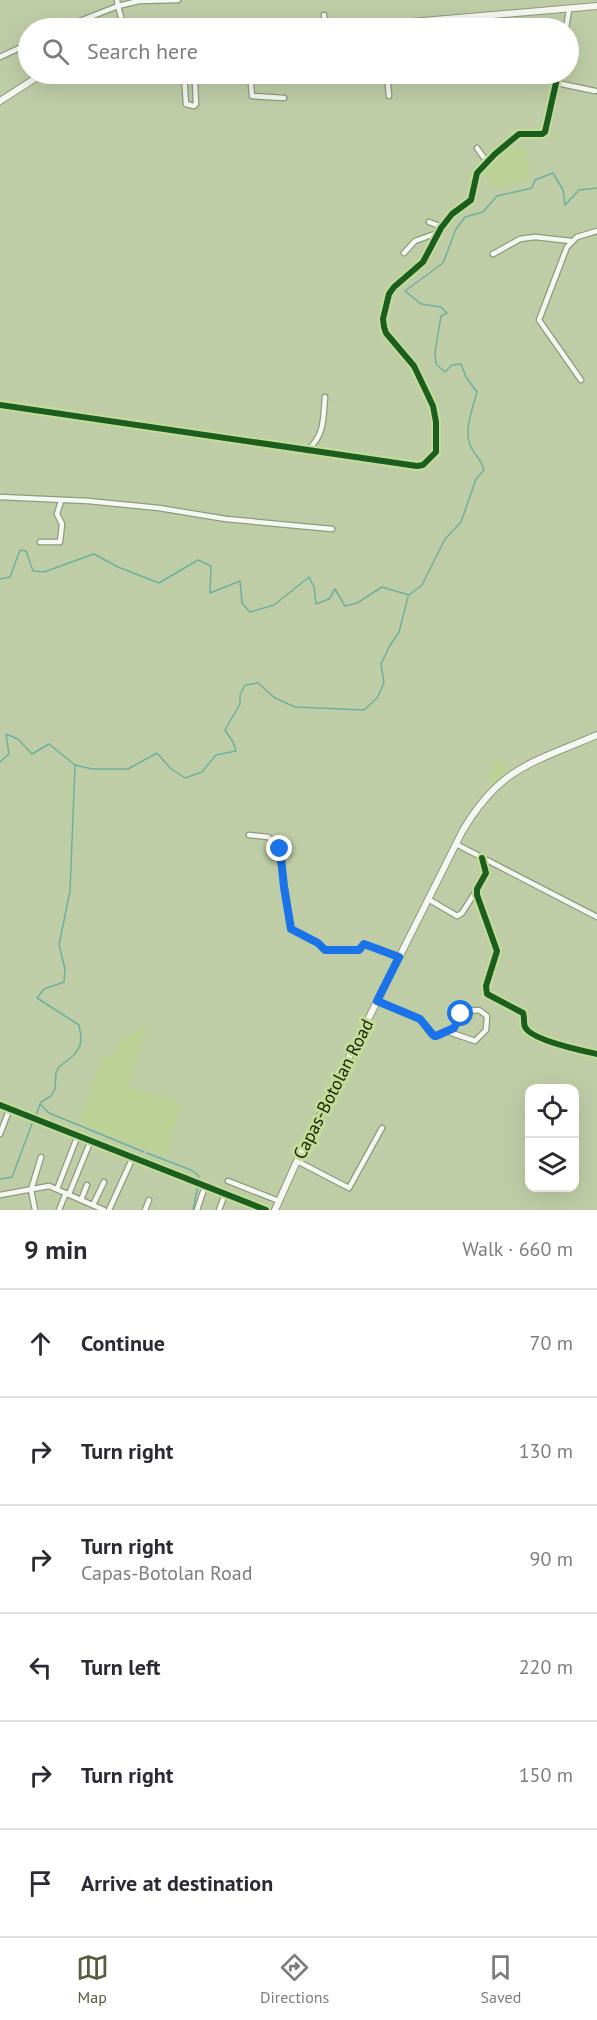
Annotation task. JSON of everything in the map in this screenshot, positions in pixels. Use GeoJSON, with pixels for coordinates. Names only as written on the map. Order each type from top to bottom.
{"type":"FeatureCollection","features":[{"type":"Feature","properties":{"kind":"main road"},"geometry":{"type":"LineString","coordinates":[[498,18],[597,6]]}},
{"type":"Feature","properties":{"kind":"main road"},"geometry":{"type":"LineString","coordinates":[[0,101],[26,84]]}},
{"type":"Feature","properties":{"kind":"main road","name":"Capas-Botolan Road"},"geometry":{"type":"LineString","coordinates":[[275,1210],[297,1161],[428,899],[475,811],[509,774],[533,761],[597,735]]}},
{"type":"Feature","properties":{"kind":"street"},"geometry":{"type":"LineString","coordinates":[[117,0],[121,18]]}},
{"type":"Feature","properties":{"kind":"street"},"geometry":{"type":"LineString","coordinates":[[87,18],[118,6],[139,1],[176,0]]}},
{"type":"Feature","properties":{"kind":"street"},"geometry":{"type":"LineString","coordinates":[[568,18],[569,10]]}},
{"type":"Feature","properties":{"kind":"street"},"geometry":{"type":"LineString","coordinates":[[0,57],[18,49]]}},
{"type":"Feature","properties":{"kind":"street"},"geometry":{"type":"LineString","coordinates":[[185,84],[187,105],[195,105],[195,84]]}},
{"type":"Feature","properties":{"kind":"street"},"geometry":{"type":"LineString","coordinates":[[251,84],[252,96],[284,98]]}},
{"type":"Feature","properties":{"kind":"street"},"geometry":{"type":"LineString","coordinates":[[388,84],[389,96]]}},
{"type":"Feature","properties":{"kind":"street"},"geometry":{"type":"LineString","coordinates":[[544,134],[557,84]]}},
{"type":"Feature","properties":{"kind":"street"},"geometry":{"type":"LineString","coordinates":[[562,84],[595,91]]}},
{"type":"Feature","properties":{"kind":"street"},"geometry":{"type":"LineString","coordinates":[[0,405],[420,466],[436,452],[436,422],[433,406],[414,366],[386,333],[383,323],[390,292],[423,262],[452,213],[472,198],[476,176],[487,162],[519,134],[551,136]]}},
{"type":"Feature","properties":{"kind":"street"},"geometry":{"type":"LineString","coordinates":[[477,148],[487,162]]}},
{"type":"Feature","properties":{"kind":"street"},"geometry":{"type":"LineString","coordinates":[[429,222],[441,229]]}},
{"type":"Feature","properties":{"kind":"street"},"geometry":{"type":"LineString","coordinates":[[404,253],[412,243],[441,229]]}},
{"type":"Feature","properties":{"kind":"street"},"geometry":{"type":"LineString","coordinates":[[581,380],[539,320],[563,253],[571,241],[584,234],[597,231]]}},
{"type":"Feature","properties":{"kind":"street"},"geometry":{"type":"LineString","coordinates":[[493,255],[520,239],[535,237],[571,241]]}},
{"type":"Feature","properties":{"kind":"street"},"geometry":{"type":"LineString","coordinates":[[308,450],[318,440],[322,431],[326,397]]}},
{"type":"Feature","properties":{"kind":"street"},"geometry":{"type":"LineString","coordinates":[[0,496],[159,508],[226,519],[332,529]]}},
{"type":"Feature","properties":{"kind":"street"},"geometry":{"type":"LineString","coordinates":[[40,542],[60,542],[62,524],[57,514],[61,501]]}},
{"type":"Feature","properties":{"kind":"street"},"geometry":{"type":"LineString","coordinates":[[249,835],[268,837],[278,844],[293,931],[318,943],[325,950],[359,950],[364,944],[399,957]]}},
{"type":"Feature","properties":{"kind":"street"},"geometry":{"type":"LineString","coordinates":[[456,844],[597,917]]}},
{"type":"Feature","properties":{"kind":"street"},"geometry":{"type":"LineString","coordinates":[[428,899],[457,916],[462,913],[486,873],[482,858]]}},
{"type":"Feature","properties":{"kind":"street"},"geometry":{"type":"LineString","coordinates":[[477,888],[478,901],[497,951],[486,986],[487,994],[523,1013],[525,1027],[529,1031],[559,1045],[597,1054]]}},
{"type":"Feature","properties":{"kind":"street"},"geometry":{"type":"LineString","coordinates":[[377,1001],[420,1019],[434,1036],[456,1026],[461,1014],[465,1011],[479,1010],[487,1016],[486,1030],[475,1042],[446,1031]]}},
{"type":"Feature","properties":{"kind":"street"},"geometry":{"type":"LineString","coordinates":[[0,1105],[266,1210]]}},
{"type":"Feature","properties":{"kind":"street"},"geometry":{"type":"LineString","coordinates":[[0,1134],[10,1108]]}},
{"type":"Feature","properties":{"kind":"street"},"geometry":{"type":"LineString","coordinates":[[297,1161],[349,1188],[382,1128]]}},
{"type":"Feature","properties":{"kind":"street"},"geometry":{"type":"LineString","coordinates":[[57,1189],[78,1135]]}},
{"type":"Feature","properties":{"kind":"street"},"geometry":{"type":"LineString","coordinates":[[58,1210],[68,1194],[91,1140]]}},
{"type":"Feature","properties":{"kind":"street"},"geometry":{"type":"LineString","coordinates":[[34,1210],[31,1190],[41,1156]]}},
{"type":"Feature","properties":{"kind":"street"},"geometry":{"type":"LineString","coordinates":[[109,1210],[133,1157]]}},
{"type":"Feature","properties":{"kind":"street"},"geometry":{"type":"LineString","coordinates":[[228,1180],[279,1201]]}},
{"type":"Feature","properties":{"kind":"street"},"geometry":{"type":"LineString","coordinates":[[93,1205],[104,1182]]}},
{"type":"Feature","properties":{"kind":"street"},"geometry":{"type":"LineString","coordinates":[[81,1200],[87,1185]]}},
{"type":"Feature","properties":{"kind":"street"},"geometry":{"type":"LineString","coordinates":[[0,1195],[47,1186],[104,1210]]}},
{"type":"Feature","properties":{"kind":"street"},"geometry":{"type":"LineString","coordinates":[[197,1210],[205,1186]]}},
{"type":"Feature","properties":{"kind":"street"},"geometry":{"type":"LineString","coordinates":[[219,1210],[225,1194]]}},
{"type":"Feature","properties":{"kind":"street"},"geometry":{"type":"LineString","coordinates":[[145,1210],[149,1200]]}},
{"type":"Feature","properties":{"kind":"shaded area"},"geometry":{"type":"Polygon","coordinates":[[[524,146],[531,179],[495,188],[482,173],[496,154],[524,146]]]}},
{"type":"Feature","properties":{"kind":"shaded area"},"geometry":{"type":"Polygon","coordinates":[[[499,759],[510,770],[495,784],[486,777],[492,771],[490,767],[499,759]]]}},
{"type":"Feature","properties":{"kind":"shaded area"},"geometry":{"type":"Polygon","coordinates":[[[147,1023],[129,1087],[182,1103],[167,1157],[78,1123],[102,1057],[116,1053],[119,1042],[147,1023]]]}},
{"type":"Feature","properties":{"kind":"waterway"},"geometry":{"type":"LineString","coordinates":[[0,579],[10,577],[20,550],[26,551],[33,571],[44,572],[94,554],[118,567],[159,583],[198,560],[211,566],[210,593],[240,581],[242,603],[250,612],[274,605],[309,577],[314,587],[316,604],[329,599],[335,589],[345,606],[357,603],[382,587],[409,595],[422,585],[445,539],[461,522],[476,479],[484,470],[468,439],[470,418],[477,392],[466,377],[461,364],[452,365],[445,372],[436,364],[435,352],[441,316],[447,313],[441,307],[421,304],[405,291],[443,263],[456,229],[465,217],[483,212],[497,196],[532,188],[535,180],[553,173],[563,190],[565,205],[579,190],[597,188]]}},
{"type":"Feature","properties":{"kind":"waterway"},"geometry":{"type":"LineString","coordinates":[[0,762],[9,754],[6,734],[18,739],[32,754],[49,744],[75,765],[92,769],[128,769],[157,753],[170,768],[185,778],[202,772],[216,755],[236,751],[225,730],[240,704],[240,695],[245,685],[258,683],[275,698],[295,707],[364,710],[377,698],[384,683],[381,664],[399,632],[408,597]]}},
{"type":"Feature","properties":{"kind":"waterway"},"geometry":{"type":"LineString","coordinates":[[36,1115],[41,1102],[51,1096],[55,1089],[56,1073],[59,1067],[74,1055],[80,1046],[79,1025],[37,998],[44,989],[64,982],[65,969],[59,945],[70,891],[75,766]]}},
{"type":"Feature","properties":{"kind":"waterway"},"geometry":{"type":"LineString","coordinates":[[40,1104],[49,1113],[144,1152]]}},
{"type":"Feature","properties":{"kind":"waterway"},"geometry":{"type":"LineString","coordinates":[[0,1179],[12,1177],[33,1121]]}},
{"type":"Feature","properties":{"kind":"waterway"},"geometry":{"type":"LineString","coordinates":[[147,1153],[191,1170],[198,1175],[199,1179]]}},
{"type":"Feature","properties":{"kind":"waterway"},"geometry":{"type":"LineString","coordinates":[[193,1210],[198,1185]]}},
{"type":"Feature","properties":{"kind":"cycle path"},"geometry":{"type":"LineString","coordinates":[[0,405],[417,466],[423,465],[436,452],[436,422],[433,406],[414,366],[386,333],[383,319],[389,294],[423,262],[441,228],[452,214],[471,200],[477,173],[495,154],[519,134],[545,132],[556,84]]}},
{"type":"Feature","properties":{"kind":"cycle path"},"geometry":{"type":"LineString","coordinates":[[482,858],[486,873],[477,889],[477,895],[497,951],[486,986],[487,994],[523,1013],[525,1027],[529,1032],[558,1044],[597,1054]]}},
{"type":"Feature","properties":{"kind":"cycle path"},"geometry":{"type":"LineString","coordinates":[[0,1105],[266,1210]]}},
{"type":"Feature","properties":{"kind":"route"},"geometry":{"type":"LineString","coordinates":[[280,849],[284,887],[293,931],[318,943],[325,950],[360,950],[364,944],[399,957],[377,1001],[420,1019],[430,1034],[434,1036],[454,1028],[461,1014]]}}]}
